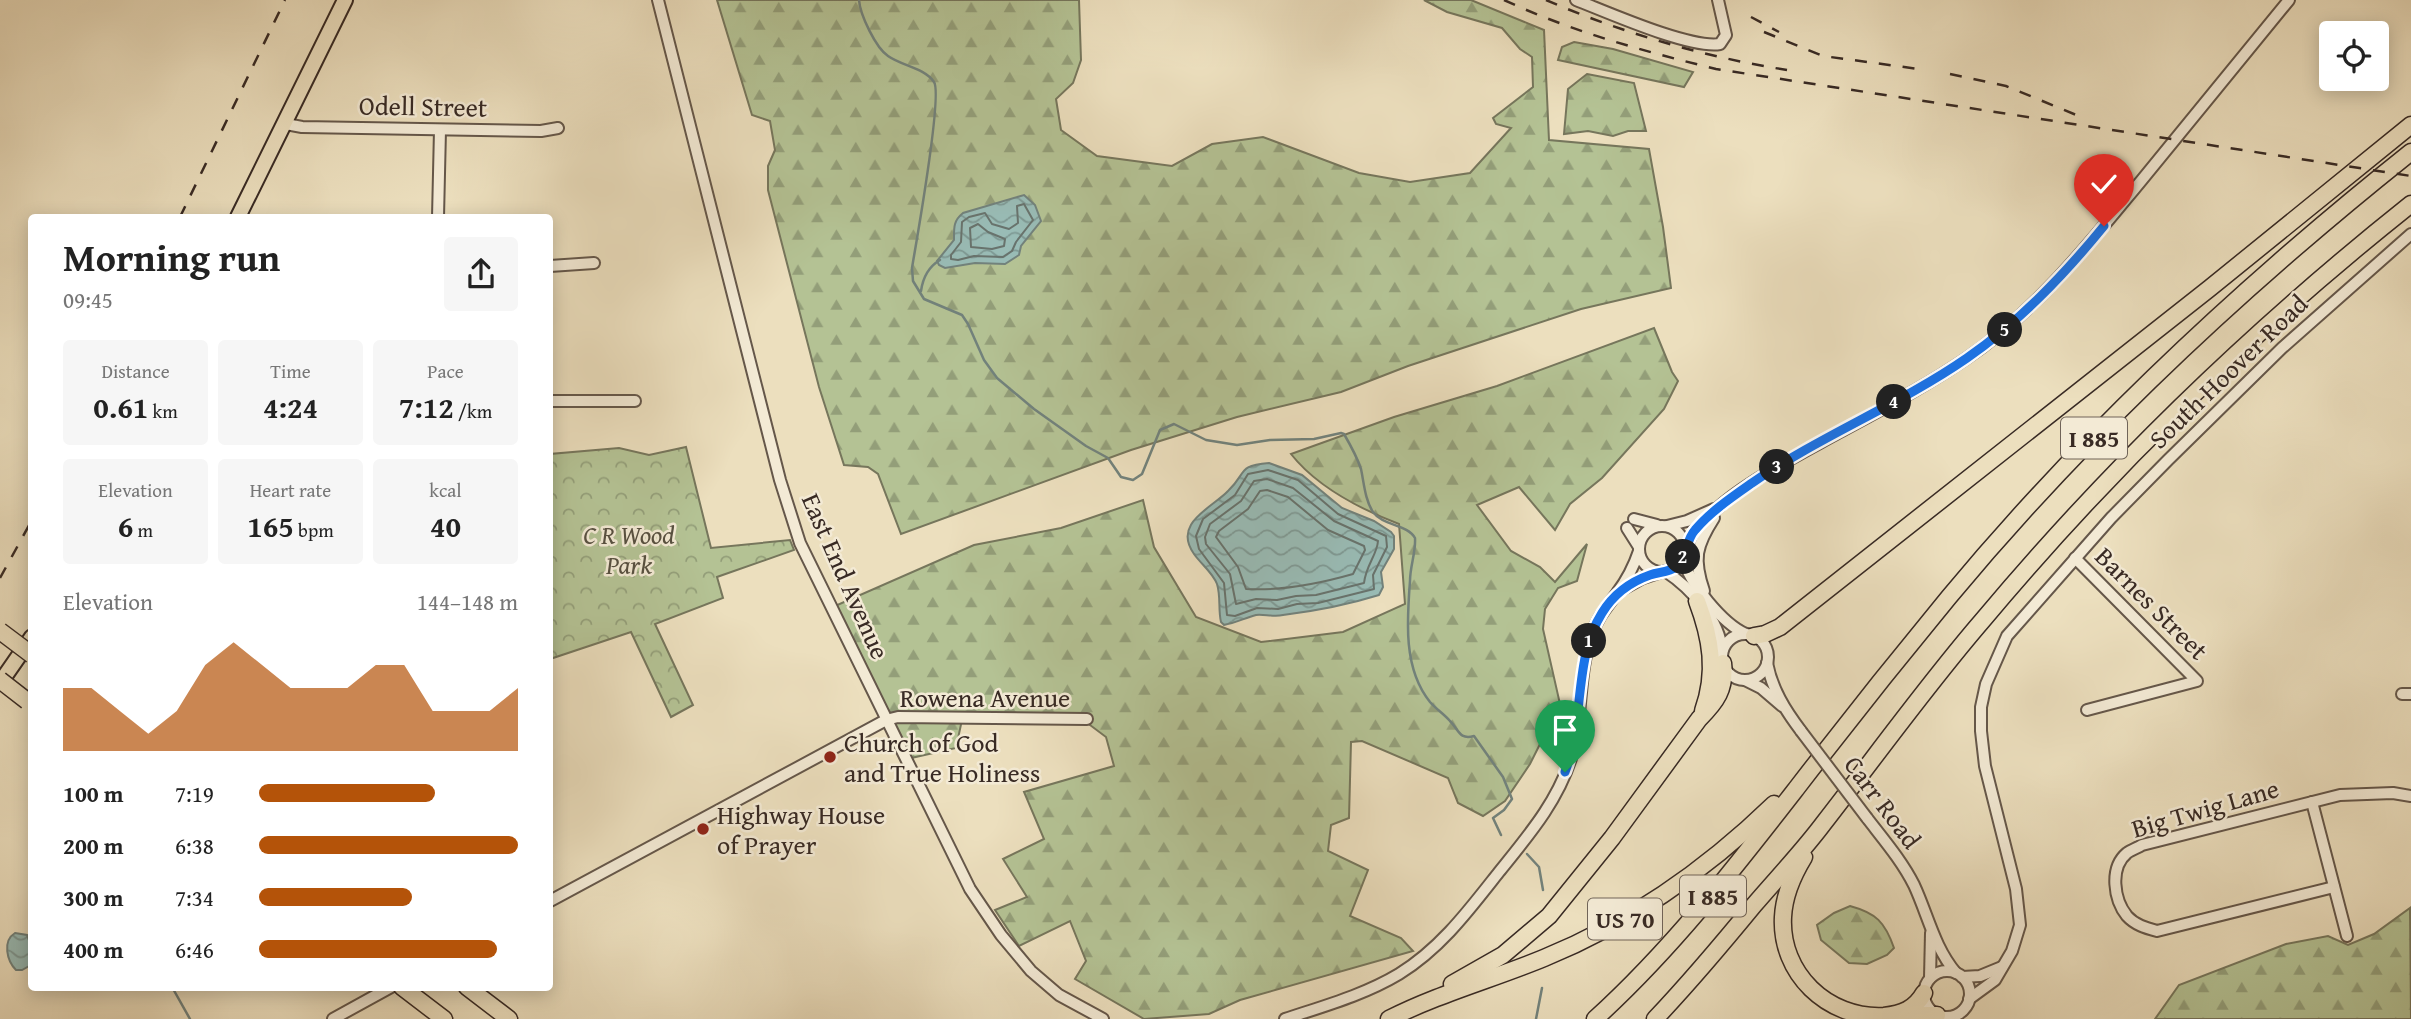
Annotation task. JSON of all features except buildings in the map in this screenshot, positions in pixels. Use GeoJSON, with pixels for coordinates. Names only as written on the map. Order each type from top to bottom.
{"type":"FeatureCollection","features":[{"type":"Feature","properties":{"kind":"highway"},"geometry":{"type":"LineString","coordinates":[[1750,635],[1765,634],[1780,627],[2210,288],[2411,125]]}},
{"type":"Feature","properties":{"kind":"highway","name":"I 885"},"geometry":{"type":"LineString","coordinates":[[1595,1019],[1646,971],[1706,904],[1953,593],[2015,522],[2119,412],[2247,290],[2411,152]]}},
{"type":"Feature","properties":{"kind":"highway","name":"I 885"},"geometry":{"type":"LineString","coordinates":[[1655,1019],[1821,827],[1931,681],[2091,499],[2176,412],[2264,328],[2411,204]]}},
{"type":"Feature","properties":{"kind":"highway"},"geometry":{"type":"LineString","coordinates":[[1699,719],[1710,683],[1711,648],[1702,599]]}},
{"type":"Feature","properties":{"kind":"highway"},"geometry":{"type":"LineString","coordinates":[[0,631],[28,652]]}},
{"type":"Feature","properties":{"kind":"highway"},"geometry":{"type":"LineString","coordinates":[[1392,1018],[1486,966],[1535,930],[1576,886],[1720,694],[1723,683],[1723,657]]}},
{"type":"Feature","properties":{"kind":"highway"},"geometry":{"type":"LineString","coordinates":[[0,682],[28,702]]}},
{"type":"Feature","properties":{"kind":"highway","name":"US 70"},"geometry":{"type":"LineString","coordinates":[[1392,1018],[1546,957],[1643,909],[1710,862],[1751,827],[1817,762]]}},
{"type":"Feature","properties":{"kind":"highway"},"geometry":{"type":"LineString","coordinates":[[1821,827],[1796,870],[1784,904],[1784,940],[1796,972],[1811,990],[1830,1004],[1865,1016],[1888,1015],[1906,1010],[1918,1002],[1927,985]]}},
{"type":"Feature","properties":{"kind":"highway"},"geometry":{"type":"LineString","coordinates":[[407,991],[444,1019]]}},
{"type":"Feature","properties":{"kind":"highway"},"geometry":{"type":"LineString","coordinates":[[472,991],[509,1019]]}},
{"type":"Feature","properties":{"kind":"highway"},"geometry":{"type":"LineString","coordinates":[[492,1006],[516,1019]]}},
{"type":"Feature","properties":{"kind":"highway"},"geometry":{"type":"LineString","coordinates":[[1914,1019],[1924,1015],[1941,1017]]}},
{"type":"Feature","properties":{"kind":"main road"},"geometry":{"type":"LineString","coordinates":[[240,214],[345,0]]}},
{"type":"Feature","properties":{"kind":"main road"},"geometry":{"type":"LineString","coordinates":[[0,682],[28,642]]}},
{"type":"Feature","properties":{"kind":"street","name":"East End Avenue"},"geometry":{"type":"LineString","coordinates":[[658,0],[794,528],[960,870],[1001,935],[1044,983],[1103,1019]]}},
{"type":"Feature","properties":{"kind":"street"},"geometry":{"type":"LineString","coordinates":[[1576,0],[1694,42],[1714,45],[1724,40],[1725,28],[1718,0]]}},
{"type":"Feature","properties":{"kind":"street"},"geometry":{"type":"LineString","coordinates":[[1618,592],[1643,578],[1676,567],[1695,530],[1721,506],[1774,469],[1943,374],[1987,344],[2026,312],[2080,256],[2289,0]]}},
{"type":"Feature","properties":{"kind":"street","name":"Odell Street"},"geometry":{"type":"LineString","coordinates":[[286,124],[302,127],[440,130],[541,131],[558,128]]}},
{"type":"Feature","properties":{"kind":"street"},"geometry":{"type":"LineString","coordinates":[[438,214],[440,130]]}},
{"type":"Feature","properties":{"kind":"street","name":"South Hoover Road"},"geometry":{"type":"LineString","coordinates":[[1964,1009],[1995,980],[2016,943],[2020,916],[2012,871],[1983,754],[1981,719],[1989,672],[2007,636],[2075,558],[2168,460],[2272,357],[2411,234]]}},
{"type":"Feature","properties":{"kind":"street"},"geometry":{"type":"LineString","coordinates":[[553,266],[594,263]]}},
{"type":"Feature","properties":{"kind":"street"},"geometry":{"type":"LineString","coordinates":[[553,401],[635,401]]}},
{"type":"Feature","properties":{"kind":"street"},"geometry":{"type":"LineString","coordinates":[[1285,1019],[1381,984],[1416,962],[1462,919],[1537,824],[1559,787],[1572,756],[1586,656],[1592,633],[1603,611],[1631,572],[1645,533],[1687,521],[1721,506]]}},
{"type":"Feature","properties":{"kind":"street"},"geometry":{"type":"LineString","coordinates":[[1702,599],[1698,550],[1702,536],[1721,506]]}},
{"type":"Feature","properties":{"kind":"street"},"geometry":{"type":"LineString","coordinates":[[1750,635],[1730,625],[1702,599],[1682,583],[1663,571],[1646,565],[1631,524],[1663,526],[1681,535],[1689,576],[1702,599],[1718,629],[1729,673],[1743,680],[1758,675],[1767,662],[1765,647],[1750,635]]}},
{"type":"Feature","properties":{"kind":"street","name":"Barnes Street"},"geometry":{"type":"LineString","coordinates":[[2075,558],[2197,681],[2087,710]]}},
{"type":"Feature","properties":{"kind":"street"},"geometry":{"type":"LineString","coordinates":[[1723,657],[1731,638],[1750,635]]}},
{"type":"Feature","properties":{"kind":"street","name":"Carr Road"},"geometry":{"type":"LineString","coordinates":[[1767,662],[1771,681],[1782,706]]}},
{"type":"Feature","properties":{"kind":"street","name":"Carr Road"},"geometry":{"type":"LineString","coordinates":[[1743,680],[1761,688],[1782,706],[1867,818],[1907,873],[1931,933],[1945,960],[1959,975]]}},
{"type":"Feature","properties":{"kind":"street","name":"Rowena Avenue"},"geometry":{"type":"LineString","coordinates":[[553,899],[886,720],[898,717],[1087,719]]}},
{"type":"Feature","properties":{"kind":"street","name":"Big Twig Lane"},"geometry":{"type":"LineString","coordinates":[[2334,887],[2157,931],[2139,926],[2128,917],[2118,901],[2115,884],[2118,864],[2126,854],[2142,845],[2340,795],[2393,793],[2411,796]]}},
{"type":"Feature","properties":{"kind":"street"},"geometry":{"type":"LineString","coordinates":[[2312,802],[2347,936]]}},
{"type":"Feature","properties":{"kind":"street","name":"Carr Road"},"geometry":{"type":"LineString","coordinates":[[1927,985],[1931,933]]}},
{"type":"Feature","properties":{"kind":"street"},"geometry":{"type":"LineString","coordinates":[[1959,975],[1968,987],[1964,1009],[1953,1016],[1941,1017],[1926,1004],[1927,985],[1940,972],[1986,975],[2002,967]]}},
{"type":"Feature","properties":{"kind":"street"},"geometry":{"type":"LineString","coordinates":[[333,1019],[384,991]]}},
{"type":"Feature","properties":{"kind":"green space"},"geometry":{"type":"Polygon","coordinates":[[[717,0],[1079,0],[1081,60],[1073,83],[1056,99],[1061,130],[1097,156],[1172,166],[1212,144],[1263,137],[1359,173],[1410,182],[1470,173],[1511,128],[1496,124],[1493,118],[1533,87],[1532,57],[1520,49],[1502,28],[1447,12],[1424,0],[1471,0],[1544,30],[1549,140],[1649,149],[1671,288],[1581,309],[1408,366],[1341,392],[1237,417],[1131,450],[901,534],[878,474],[868,467],[844,465],[819,387],[768,190],[768,166],[775,150],[770,121],[752,115],[717,0]]]}},
{"type":"Feature","properties":{"kind":"green space"},"geometry":{"type":"Polygon","coordinates":[[[1574,42],[1613,49],[1693,72],[1684,87],[1558,60],[1562,47],[1574,42]]]}},
{"type":"Feature","properties":{"kind":"green space"},"geometry":{"type":"Polygon","coordinates":[[[1587,74],[1634,83],[1646,131],[1628,131],[1613,136],[1588,131],[1564,134],[1568,89],[1587,74]]]}},
{"type":"Feature","properties":{"kind":"green space"},"geometry":{"type":"Polygon","coordinates":[[[1654,328],[1678,381],[1664,409],[1602,478],[1570,504],[1555,530],[1519,487],[1477,505],[1511,551],[1540,567],[1555,582],[1587,544],[1577,581],[1558,588],[1545,609],[1543,629],[1560,704],[1530,764],[1505,801],[1483,816],[1458,803],[1448,778],[1362,741],[1351,742],[1349,818],[1331,825],[1328,851],[1368,870],[1350,916],[1401,938],[1413,951],[1240,1000],[1209,1014],[1144,1019],[1075,979],[1086,961],[1070,921],[1019,946],[995,910],[1027,897],[1003,859],[1044,839],[1024,792],[1114,766],[1106,737],[1078,716],[963,715],[956,748],[911,758],[835,606],[974,545],[1061,528],[1143,500],[1154,547],[1196,617],[1261,642],[1343,632],[1405,604],[1399,524],[1326,487],[1291,454],[1394,417],[1497,386],[1654,328]]]}},
{"type":"Feature","properties":{"kind":"green space","name":"C R Wood Park"},"geometry":{"type":"Polygon","coordinates":[[[686,447],[711,548],[790,540],[794,550],[717,577],[723,598],[655,624],[693,705],[671,717],[631,632],[553,658],[553,454],[619,448],[649,455],[686,447]]]}},
{"type":"Feature","properties":{"kind":"green space"},"geometry":{"type":"Polygon","coordinates":[[[1850,906],[1867,912],[1883,925],[1894,948],[1887,955],[1867,964],[1849,963],[1821,940],[1817,925],[1850,906]]]}},
{"type":"Feature","properties":{"kind":"green space"},"geometry":{"type":"Polygon","coordinates":[[[2410,908],[2411,1019],[2155,1019],[2179,985],[2286,944],[2328,936],[2348,945],[2374,934],[2410,908]]]}},
{"type":"Feature","properties":{"kind":"water"},"geometry":{"type":"Polygon","coordinates":[[[1024,195],[1035,205],[1041,221],[1021,246],[1019,255],[1005,264],[975,263],[945,268],[939,265],[937,261],[954,240],[956,222],[963,213],[1024,195]]]}},
{"type":"Feature","properties":{"kind":"water"},"geometry":{"type":"Polygon","coordinates":[[[1269,463],[1302,475],[1342,508],[1374,521],[1391,532],[1394,536],[1394,549],[1381,572],[1383,587],[1379,595],[1319,610],[1280,616],[1256,615],[1224,625],[1221,622],[1217,584],[1194,554],[1188,543],[1188,533],[1197,517],[1228,491],[1247,468],[1269,463]]]}},
{"type":"Feature","properties":{"kind":"water"},"geometry":{"type":"Polygon","coordinates":[[[15,933],[27,935],[28,938],[28,967],[22,970],[16,970],[8,956],[7,946],[15,933]]]}},
{"type":"Feature","properties":{"kind":"waterway"},"geometry":{"type":"LineString","coordinates":[[859,0],[869,31],[883,52],[925,73],[934,82],[936,93],[932,140],[912,268],[913,281],[924,299],[962,315],[984,360],[997,378],[1034,409],[1086,446],[1108,458],[1121,477],[1133,480],[1142,474],[1160,430],[1174,424],[1206,440],[1237,445],[1344,434],[1361,469],[1366,497],[1373,512],[1377,517],[1406,530],[1415,538],[1408,612],[1409,644],[1415,675],[1430,702],[1462,735],[1474,736],[1503,777],[1512,799],[1504,810],[1493,818],[1501,835]]}},
{"type":"Feature","properties":{"kind":"waterway"},"geometry":{"type":"LineString","coordinates":[[921,291],[927,273],[940,260]]}},
{"type":"Feature","properties":{"kind":"waterway"},"geometry":{"type":"LineString","coordinates":[[1527,854],[1539,867],[1543,890]]}},
{"type":"Feature","properties":{"kind":"waterway"},"geometry":{"type":"LineString","coordinates":[[1536,1019],[1542,988]]}},
{"type":"Feature","properties":{"kind":"waterway"},"geometry":{"type":"LineString","coordinates":[[174,991],[190,1019]]}},
{"type":"Feature","properties":{"kind":"railway"},"geometry":{"type":"LineString","coordinates":[[181,214],[285,0]]}},
{"type":"Feature","properties":{"kind":"railway"},"geometry":{"type":"LineString","coordinates":[[1504,0],[1608,40],[1716,69],[2411,176]]}},
{"type":"Feature","properties":{"kind":"railway"},"geometry":{"type":"LineString","coordinates":[[1546,0],[1604,23],[1664,42],[1787,70]]}},
{"type":"Feature","properties":{"kind":"railway"},"geometry":{"type":"LineString","coordinates":[[1751,17],[1779,32]]}},
{"type":"Feature","properties":{"kind":"railway"},"geometry":{"type":"LineString","coordinates":[[1764,32],[1823,56],[1926,70]]}},
{"type":"Feature","properties":{"kind":"railway"},"geometry":{"type":"LineString","coordinates":[[1950,74],[2006,86],[2086,119]]}},
{"type":"Feature","properties":{"kind":"railway"},"geometry":{"type":"LineString","coordinates":[[0,578],[28,527]]}},
{"type":"Feature","properties":{"kind":"place","name":"Church of God and True Holiness"},"geometry":{"type":"Point","coordinates":[830,757]}},
{"type":"Feature","properties":{"kind":"place","name":"Highway House of Prayer"},"geometry":{"type":"Point","coordinates":[703,829]}},
{"type":"Feature","properties":{"kind":"route"},"geometry":{"type":"LineString","coordinates":[[1565,772],[1576,739],[1586,656],[1592,633],[1603,611],[1618,592],[1643,578],[1676,567],[1683,558],[1695,530],[1752,483],[1918,389],[1987,344],[2045,293],[2104,226]]}}]}
